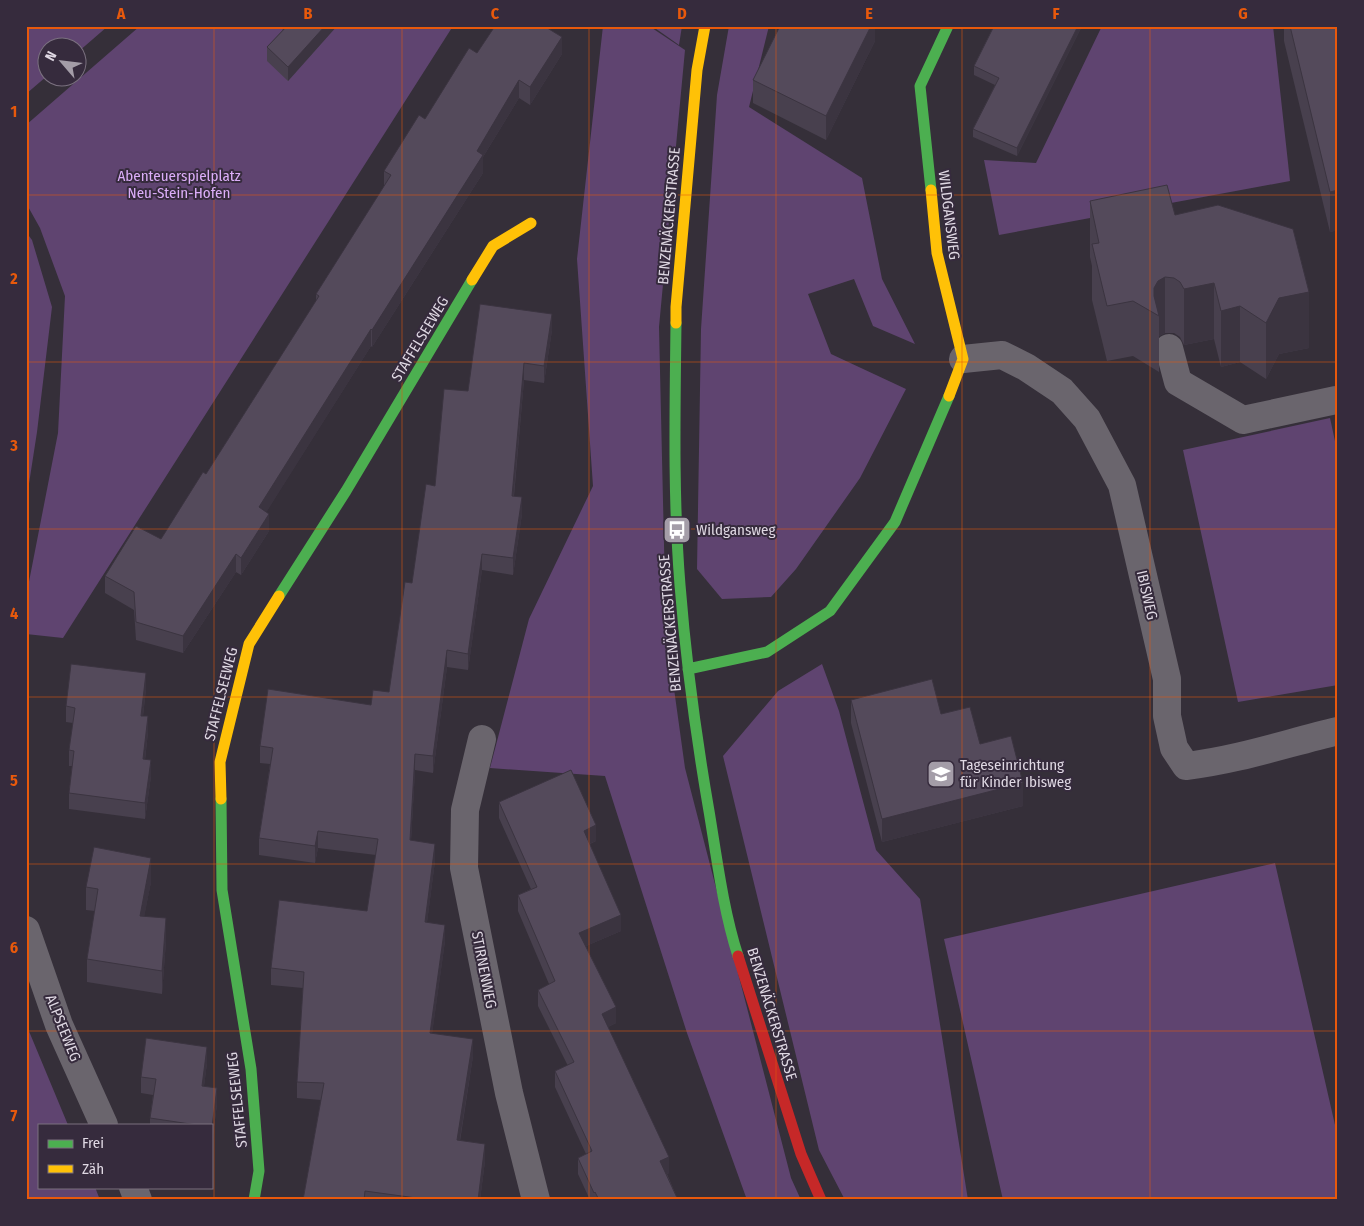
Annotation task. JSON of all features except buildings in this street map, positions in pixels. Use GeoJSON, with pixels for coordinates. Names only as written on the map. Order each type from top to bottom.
{"type":"FeatureCollection","features":[{"type":"Feature","properties":{"kind":"street","name":"BENZENÄCKERSTRASSE"},"geometry":{"type":"LineString","coordinates":[[706,26],[697,70],[676,307],[677,530],[688,670],[698,746],[731,934],[801,1154],[821,1200]]}},
{"type":"Feature","properties":{"kind":"street","name":"WILDGANSWEG"},"geometry":{"type":"LineString","coordinates":[[948,26],[920,86],[937,253],[963,359]]}},
{"type":"Feature","properties":{"kind":"street","name":"STAFFELSEEWEG"},"geometry":{"type":"LineString","coordinates":[[254,1200],[259,1171],[251,1069],[222,890],[220,762],[249,644],[351,483],[493,246],[531,223]]}},
{"type":"Feature","properties":{"kind":"street"},"geometry":{"type":"LineString","coordinates":[[1169,348],[1178,382],[1243,420],[1336,400]]}},
{"type":"Feature","properties":{"kind":"street","name":"IBISWEG"},"geometry":{"type":"LineString","coordinates":[[963,359],[1002,355],[1026,367],[1062,391],[1087,419],[1122,485],[1167,679],[1167,716],[1174,748],[1186,766],[1270,750],[1338,731]]}},
{"type":"Feature","properties":{"kind":"street"},"geometry":{"type":"LineString","coordinates":[[688,670],[767,652],[830,611],[895,522],[946,404],[963,359]]}},
{"type":"Feature","properties":{"kind":"street","name":"STIRNENWEG"},"geometry":{"type":"LineString","coordinates":[[482,739],[465,810],[464,868],[509,1093],[536,1200]]}},
{"type":"Feature","properties":{"kind":"street","name":"ALPSEEWEG"},"geometry":{"type":"LineString","coordinates":[[26,930],[60,1025],[104,1124]]}},
{"type":"Feature","properties":{"kind":"street"},"geometry":{"type":"LineString","coordinates":[[133,1188],[138,1200]]}},
{"type":"Feature","properties":{"kind":"green space"},"geometry":{"type":"Polygon","coordinates":[[[26,26],[108,26],[88,43],[88,38],[38,38],[38,84],[26,94],[26,26]]]}},
{"type":"Feature","properties":{"kind":"green space","name":"Abenteuerspielplatz Neu-Stein-Hofen"},"geometry":{"type":"Polygon","coordinates":[[[140,26],[453,26],[63,638],[26,634],[26,597],[58,433],[65,296],[40,228],[26,203],[26,125],[69,88],[88,88],[88,71],[140,26]]]}},
{"type":"Feature","properties":{"kind":"green space"},"geometry":{"type":"Polygon","coordinates":[[[603,26],[649,26],[685,50],[659,327],[666,631],[685,768],[791,1178],[801,1200],[747,1200],[687,1033],[605,776],[490,768],[529,619],[593,486],[577,259],[603,26]]]}},
{"type":"Feature","properties":{"kind":"green space"},"geometry":{"type":"Polygon","coordinates":[[[652,26],[682,26],[679,45],[652,26]]]}},
{"type":"Feature","properties":{"kind":"green space"},"geometry":{"type":"Polygon","coordinates":[[[729,26],[769,26],[749,107],[862,178],[882,279],[915,344],[873,326],[854,279],[808,294],[831,354],[906,389],[860,478],[796,569],[771,597],[722,599],[697,569],[701,329],[717,95],[729,26]]]}},
{"type":"Feature","properties":{"kind":"green space"},"geometry":{"type":"Polygon","coordinates":[[[1102,26],[1273,26],[1290,181],[999,235],[984,160],[1036,163],[1102,26]]]}},
{"type":"Feature","properties":{"kind":"green space"},"geometry":{"type":"Polygon","coordinates":[[[26,232],[32,240],[52,307],[37,432],[26,503],[26,232]]]}},
{"type":"Feature","properties":{"kind":"green space"},"geometry":{"type":"Polygon","coordinates":[[[1330,418],[1338,455],[1338,685],[1238,702],[1183,450],[1330,418]]]}},
{"type":"Feature","properties":{"kind":"green space"},"geometry":{"type":"Polygon","coordinates":[[[822,664],[839,711],[876,850],[920,899],[968,1200],[845,1200],[819,1150],[723,756],[778,691],[822,664]]]}},
{"type":"Feature","properties":{"kind":"green space"},"geometry":{"type":"Polygon","coordinates":[[[1275,863],[1338,1138],[1338,1200],[1003,1200],[944,939],[1275,863]]]}},
{"type":"Feature","properties":{"kind":"green space"},"geometry":{"type":"Polygon","coordinates":[[[26,1024],[68,1124],[38,1124],[38,1188],[95,1188],[100,1200],[26,1200],[26,1024]]]}},
{"type":"Feature","properties":{"kind":"traffic: fast"},"geometry":{"type":"LineString","coordinates":[[931,190],[920,86],[948,26]]}},
{"type":"Feature","properties":{"kind":"traffic: fast"},"geometry":{"type":"LineString","coordinates":[[279,596],[346,491],[472,280]]}},
{"type":"Feature","properties":{"kind":"traffic: fast"},"geometry":{"type":"LineString","coordinates":[[676,323],[675,487],[682,613],[704,783],[724,902],[738,956]]}},
{"type":"Feature","properties":{"kind":"traffic: fast"},"geometry":{"type":"LineString","coordinates":[[688,669],[767,652],[830,611],[895,522],[949,396]]}},
{"type":"Feature","properties":{"kind":"traffic: fast"},"geometry":{"type":"LineString","coordinates":[[221,799],[222,890],[251,1069],[259,1171],[254,1200]]}},
{"type":"Feature","properties":{"kind":"traffic: slow"},"geometry":{"type":"LineString","coordinates":[[676,323],[697,70],[705,26]]}},
{"type":"Feature","properties":{"kind":"traffic: slow"},"geometry":{"type":"LineString","coordinates":[[931,190],[937,253],[963,359],[949,396]]}},
{"type":"Feature","properties":{"kind":"traffic: slow"},"geometry":{"type":"LineString","coordinates":[[472,280],[493,246],[531,223]]}},
{"type":"Feature","properties":{"kind":"traffic: slow"},"geometry":{"type":"LineString","coordinates":[[221,799],[220,762],[249,644],[279,596]]}},
{"type":"Feature","properties":{"kind":"traffic: jam"},"geometry":{"type":"LineString","coordinates":[[738,956],[801,1154],[821,1200]]}},
{"type":"Feature","properties":{"kind":"place","name":"Wildgansweg"},"geometry":{"type":"Point","coordinates":[677,530]}},
{"type":"Feature","properties":{"kind":"place","name":"Tageseinrichtung für Kinder Ibisweg"},"geometry":{"type":"Point","coordinates":[941,774]}}]}
